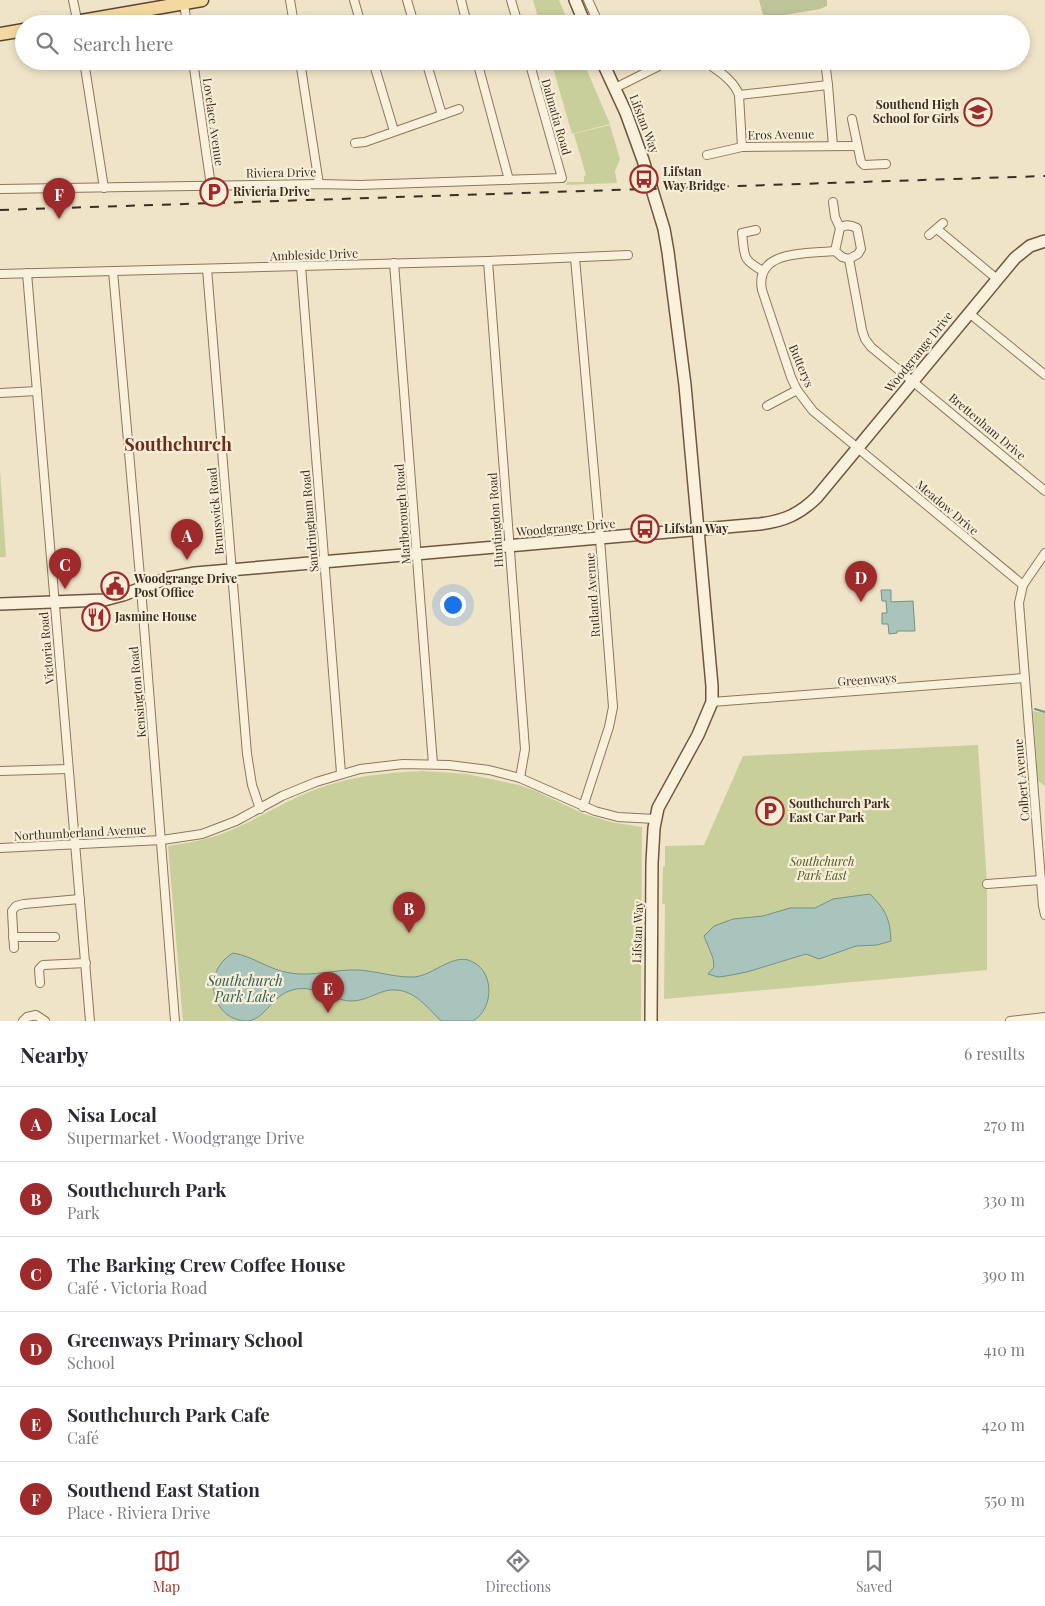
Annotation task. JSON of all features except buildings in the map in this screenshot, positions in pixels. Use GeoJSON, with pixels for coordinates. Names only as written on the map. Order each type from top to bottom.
{"type":"FeatureCollection","features":[{"type":"Feature","properties":{"kind":"main road"},"geometry":{"type":"LineString","coordinates":[[119,15],[202,0]]}},
{"type":"Feature","properties":{"kind":"main road"},"geometry":{"type":"LineString","coordinates":[[0,34],[15,32]]}},
{"type":"Feature","properties":{"kind":"street"},"geometry":{"type":"LineString","coordinates":[[73,0],[76,15]]}},
{"type":"Feature","properties":{"kind":"street"},"geometry":{"type":"LineString","coordinates":[[290,0],[292,15]]}},
{"type":"Feature","properties":{"kind":"street"},"geometry":{"type":"LineString","coordinates":[[354,0],[359,15]]}},
{"type":"Feature","properties":{"kind":"street"},"geometry":{"type":"LineString","coordinates":[[407,0],[411,15]]}},
{"type":"Feature","properties":{"kind":"street"},"geometry":{"type":"LineString","coordinates":[[461,0],[465,15]]}},
{"type":"Feature","properties":{"kind":"street"},"geometry":{"type":"LineString","coordinates":[[512,0],[516,15]]}},
{"type":"Feature","properties":{"kind":"street"},"geometry":{"type":"LineString","coordinates":[[575,0],[581,15]]}},
{"type":"Feature","properties":{"kind":"street"},"geometry":{"type":"LineString","coordinates":[[588,0],[596,15]]}},
{"type":"Feature","properties":{"kind":"street"},"geometry":{"type":"LineString","coordinates":[[85,70],[104,188]]}},
{"type":"Feature","properties":{"kind":"street","name":"Lovelace Avenue"},"geometry":{"type":"LineString","coordinates":[[194,70],[212,186]]}},
{"type":"Feature","properties":{"kind":"street"},"geometry":{"type":"LineString","coordinates":[[301,70],[319,184]]}},
{"type":"Feature","properties":{"kind":"street"},"geometry":{"type":"LineString","coordinates":[[376,70],[394,131]]}},
{"type":"Feature","properties":{"kind":"street"},"geometry":{"type":"LineString","coordinates":[[429,70],[442,115]]}},
{"type":"Feature","properties":{"kind":"street"},"geometry":{"type":"LineString","coordinates":[[479,70],[509,180]]}},
{"type":"Feature","properties":{"kind":"street","name":"Dalmatia Road"},"geometry":{"type":"LineString","coordinates":[[532,70],[562,178]]}},
{"type":"Feature","properties":{"kind":"street","name":"Lifstan Way"},"geometry":{"type":"LineString","coordinates":[[606,70],[631,124],[664,229],[685,385],[712,702],[698,735],[658,808],[655,819],[652,863],[650,1021]]}},
{"type":"Feature","properties":{"kind":"street"},"geometry":{"type":"LineString","coordinates":[[615,88],[651,70]]}},
{"type":"Feature","properties":{"kind":"street"},"geometry":{"type":"LineString","coordinates":[[717,70],[736,87],[739,95],[742,147]]}},
{"type":"Feature","properties":{"kind":"street"},"geometry":{"type":"LineString","coordinates":[[826,70],[833,146]]}},
{"type":"Feature","properties":{"kind":"street"},"geometry":{"type":"LineString","coordinates":[[739,95],[828,84]]}},
{"type":"Feature","properties":{"kind":"street"},"geometry":{"type":"LineString","coordinates":[[355,144],[459,108]]}},
{"type":"Feature","properties":{"kind":"street"},"geometry":{"type":"LineString","coordinates":[[852,119],[861,162],[864,164],[886,164]]}},
{"type":"Feature","properties":{"kind":"street","name":"Eros Avenue"},"geometry":{"type":"LineString","coordinates":[[707,155],[742,147],[857,146]]}},
{"type":"Feature","properties":{"kind":"street","name":"Riviera Drive"},"geometry":{"type":"LineString","coordinates":[[0,190],[319,184],[360,185],[562,178]]}},
{"type":"Feature","properties":{"kind":"street"},"geometry":{"type":"LineString","coordinates":[[833,202],[835,217],[840,228],[836,251]]}},
{"type":"Feature","properties":{"kind":"street"},"geometry":{"type":"LineString","coordinates":[[836,251],[842,257],[849,259],[858,254],[861,249],[857,228],[854,226],[843,226],[840,228]]}},
{"type":"Feature","properties":{"kind":"street"},"geometry":{"type":"LineString","coordinates":[[930,235],[940,226],[997,279]]}},
{"type":"Feature","properties":{"kind":"street"},"geometry":{"type":"LineString","coordinates":[[756,230],[742,233],[745,256],[749,264],[763,271],[775,259],[781,256],[836,251]]}},
{"type":"Feature","properties":{"kind":"street","name":"Woodgrange Drive"},"geometry":{"type":"LineString","coordinates":[[0,604],[104,600],[176,576],[232,570],[778,522],[795,515],[817,497],[1020,253],[1030,246],[1045,241]]}},
{"type":"Feature","properties":{"kind":"street","name":"Ambleside Drive"},"geometry":{"type":"LineString","coordinates":[[0,274],[394,264],[574,258],[628,254]]}},
{"type":"Feature","properties":{"kind":"street","name":"Rutland Avenue"},"geometry":{"type":"LineString","coordinates":[[574,258],[600,539],[613,707],[605,741],[583,807]]}},
{"type":"Feature","properties":{"kind":"street"},"geometry":{"type":"LineString","coordinates":[[849,259],[862,330],[866,339],[871,347],[914,381]]}},
{"type":"Feature","properties":{"kind":"street","name":"Huntingdon Road"},"geometry":{"type":"LineString","coordinates":[[488,261],[525,749],[520,778]]}},
{"type":"Feature","properties":{"kind":"street","name":"Marlborough Road"},"geometry":{"type":"LineString","coordinates":[[394,264],[433,764]]}},
{"type":"Feature","properties":{"kind":"street","name":"Sandringham Road"},"geometry":{"type":"LineString","coordinates":[[301,266],[342,773]]}},
{"type":"Feature","properties":{"kind":"street","name":"Brunswick Road"},"geometry":{"type":"LineString","coordinates":[[207,269],[247,754],[252,785],[260,809]]}},
{"type":"Feature","properties":{"kind":"street","name":"Kensington Road"},"geometry":{"type":"LineString","coordinates":[[113,271],[162,840],[175,1021]]}},
{"type":"Feature","properties":{"kind":"street","name":"Butterys"},"geometry":{"type":"LineString","coordinates":[[763,271],[761,277],[762,290],[797,390],[813,411],[858,448]]}},
{"type":"Feature","properties":{"kind":"street","name":"Victoria Road"},"geometry":{"type":"LineString","coordinates":[[27,273],[90,1021]]}},
{"type":"Feature","properties":{"kind":"street"},"geometry":{"type":"LineString","coordinates":[[969,313],[1045,375]]}},
{"type":"Feature","properties":{"kind":"street","name":"Brettenham Drive"},"geometry":{"type":"LineString","coordinates":[[914,381],[1045,491]]}},
{"type":"Feature","properties":{"kind":"street"},"geometry":{"type":"LineString","coordinates":[[0,393],[36,390]]}},
{"type":"Feature","properties":{"kind":"street"},"geometry":{"type":"LineString","coordinates":[[767,406],[797,390]]}},
{"type":"Feature","properties":{"kind":"street","name":"Meadow Drive"},"geometry":{"type":"LineString","coordinates":[[858,448],[1023,585]]}},
{"type":"Feature","properties":{"kind":"street"},"geometry":{"type":"LineString","coordinates":[[1023,585],[1045,553]]}},
{"type":"Feature","properties":{"kind":"street","name":"Colbert Avenue"},"geometry":{"type":"LineString","coordinates":[[1023,585],[1019,604],[1042,906],[1045,916]]}},
{"type":"Feature","properties":{"kind":"street","name":"Greenways"},"geometry":{"type":"LineString","coordinates":[[712,702],[1024,678]]}},
{"type":"Feature","properties":{"kind":"street","name":"Northumberland Avenue"},"geometry":{"type":"LineString","coordinates":[[0,848],[162,840],[202,834],[236,821],[293,791],[342,773],[376,766],[403,764],[433,764],[489,770],[520,778],[583,807],[618,817],[655,819]]}},
{"type":"Feature","properties":{"kind":"street"},"geometry":{"type":"LineString","coordinates":[[0,771],[68,769]]}},
{"type":"Feature","properties":{"kind":"street"},"geometry":{"type":"LineString","coordinates":[[987,884],[1041,880]]}},
{"type":"Feature","properties":{"kind":"street"},"geometry":{"type":"LineString","coordinates":[[14,948],[12,911],[16,906],[80,899]]}},
{"type":"Feature","properties":{"kind":"street"},"geometry":{"type":"LineString","coordinates":[[13,937],[55,937]]}},
{"type":"Feature","properties":{"kind":"street"},"geometry":{"type":"LineString","coordinates":[[40,983],[39,969],[42,965],[86,964]]}},
{"type":"Feature","properties":{"kind":"street"},"geometry":{"type":"LineString","coordinates":[[23,1021],[27,1017],[36,1015],[46,1021]]}},
{"type":"Feature","properties":{"kind":"street"},"geometry":{"type":"LineString","coordinates":[[1010,1021],[1045,1018]]}},
{"type":"Feature","properties":{"kind":"green space"},"geometry":{"type":"Polygon","coordinates":[[[533,0],[559,0],[565,15],[537,15],[533,0]]]}},
{"type":"Feature","properties":{"kind":"green space"},"geometry":{"type":"Polygon","coordinates":[[[759,0],[827,0],[827,6],[820,9],[785,15],[763,15],[759,0]]]}},
{"type":"Feature","properties":{"kind":"green space"},"geometry":{"type":"Polygon","coordinates":[[[554,70],[587,70],[610,124],[572,134],[554,70]]]}},
{"type":"Feature","properties":{"kind":"green space"},"geometry":{"type":"Polygon","coordinates":[[[610,125],[620,159],[615,171],[617,183],[566,185],[567,182],[584,182],[584,176],[586,175],[574,134],[610,125]]]}},
{"type":"Feature","properties":{"kind":"green space"},"geometry":{"type":"Polygon","coordinates":[[[0,470],[6,557],[0,557],[0,470]]]}},
{"type":"Feature","properties":{"kind":"green space"},"geometry":{"type":"Polygon","coordinates":[[[1033,711],[1045,713],[1045,786],[1038,781],[1033,711]]]}},
{"type":"Feature","properties":{"kind":"green space","name":"Southchurch Park East"},"geometry":{"type":"Polygon","coordinates":[[[978,745],[987,884],[987,970],[664,999],[665,904],[662,904],[665,846],[704,845],[743,756],[978,745]]]}},
{"type":"Feature","properties":{"kind":"green space"},"geometry":{"type":"Polygon","coordinates":[[[423,771],[467,774],[519,785],[584,814],[611,822],[642,827],[641,1021],[183,1021],[168,846],[224,833],[314,790],[341,781],[368,776],[423,771]]]}},
{"type":"Feature","properties":{"kind":"water"},"geometry":{"type":"Polygon","coordinates":[[[881,590],[891,590],[891,602],[913,601],[915,631],[897,631],[897,633],[889,634],[888,624],[882,624],[882,613],[887,613],[886,601],[882,601],[881,590]]]}},
{"type":"Feature","properties":{"kind":"water"},"geometry":{"type":"Polygon","coordinates":[[[870,894],[886,915],[890,927],[891,941],[877,945],[856,946],[819,959],[806,954],[747,972],[726,976],[718,977],[708,974],[714,967],[713,958],[704,936],[714,926],[733,919],[763,916],[790,908],[815,908],[833,899],[870,894]]]}},
{"type":"Feature","properties":{"kind":"water","name":"Southchurch Park Lake"},"geometry":{"type":"Polygon","coordinates":[[[233,953],[282,971],[299,974],[358,970],[411,977],[425,974],[447,963],[461,959],[468,960],[477,964],[483,971],[489,989],[488,998],[480,1015],[473,1021],[441,1021],[416,997],[398,990],[384,991],[351,1001],[335,998],[313,990],[298,989],[289,991],[277,998],[263,1013],[253,1020],[235,1019],[225,1013],[218,1004],[214,983],[216,972],[223,961],[233,953]]]}},
{"type":"Feature","properties":{"kind":"waterway"},"geometry":{"type":"LineString","coordinates":[[1035,709],[1045,712]]}},
{"type":"Feature","properties":{"kind":"railway"},"geometry":{"type":"LineString","coordinates":[[0,210],[1045,176]]}},
{"type":"Feature","properties":{"kind":"place","name":"Southend High School for Girls"},"geometry":{"type":"Point","coordinates":[978,112]}},
{"type":"Feature","properties":{"kind":"place","name":"Lifstan Way Bridge"},"geometry":{"type":"Point","coordinates":[644,179]}},
{"type":"Feature","properties":{"kind":"place","name":"Rivieria Drive"},"geometry":{"type":"Point","coordinates":[214,192]}},
{"type":"Feature","properties":{"kind":"place","name":"Southend East Station"},"geometry":{"type":"Point","coordinates":[59,219]}},
{"type":"Feature","properties":{"kind":"place","name":"Lifstan Way"},"geometry":{"type":"Point","coordinates":[645,529]}},
{"type":"Feature","properties":{"kind":"place","name":"Nisa Local"},"geometry":{"type":"Point","coordinates":[187,560]}},
{"type":"Feature","properties":{"kind":"place","name":"Woodgrange Drive Post Office"},"geometry":{"type":"Point","coordinates":[115,586]}},
{"type":"Feature","properties":{"kind":"place","name":"The Barking Crew Coffee House"},"geometry":{"type":"Point","coordinates":[65,589]}},
{"type":"Feature","properties":{"kind":"place","name":"Greenways Primary School"},"geometry":{"type":"Point","coordinates":[861,602]}},
{"type":"Feature","properties":{"kind":"place","name":"Jasmine House"},"geometry":{"type":"Point","coordinates":[96,617]}},
{"type":"Feature","properties":{"kind":"place","name":"Southchurch Park East Car Park"},"geometry":{"type":"Point","coordinates":[770,811]}},
{"type":"Feature","properties":{"kind":"place","name":"Southchurch Park"},"geometry":{"type":"Point","coordinates":[409,933]}},
{"type":"Feature","properties":{"kind":"place","name":"Southchurch Park Cafe"},"geometry":{"type":"Point","coordinates":[328,1013]}},
{"type":"Feature","properties":{"kind":"district","name":"Southchurch"},"geometry":{"type":"Point","coordinates":[178,445]}}]}
